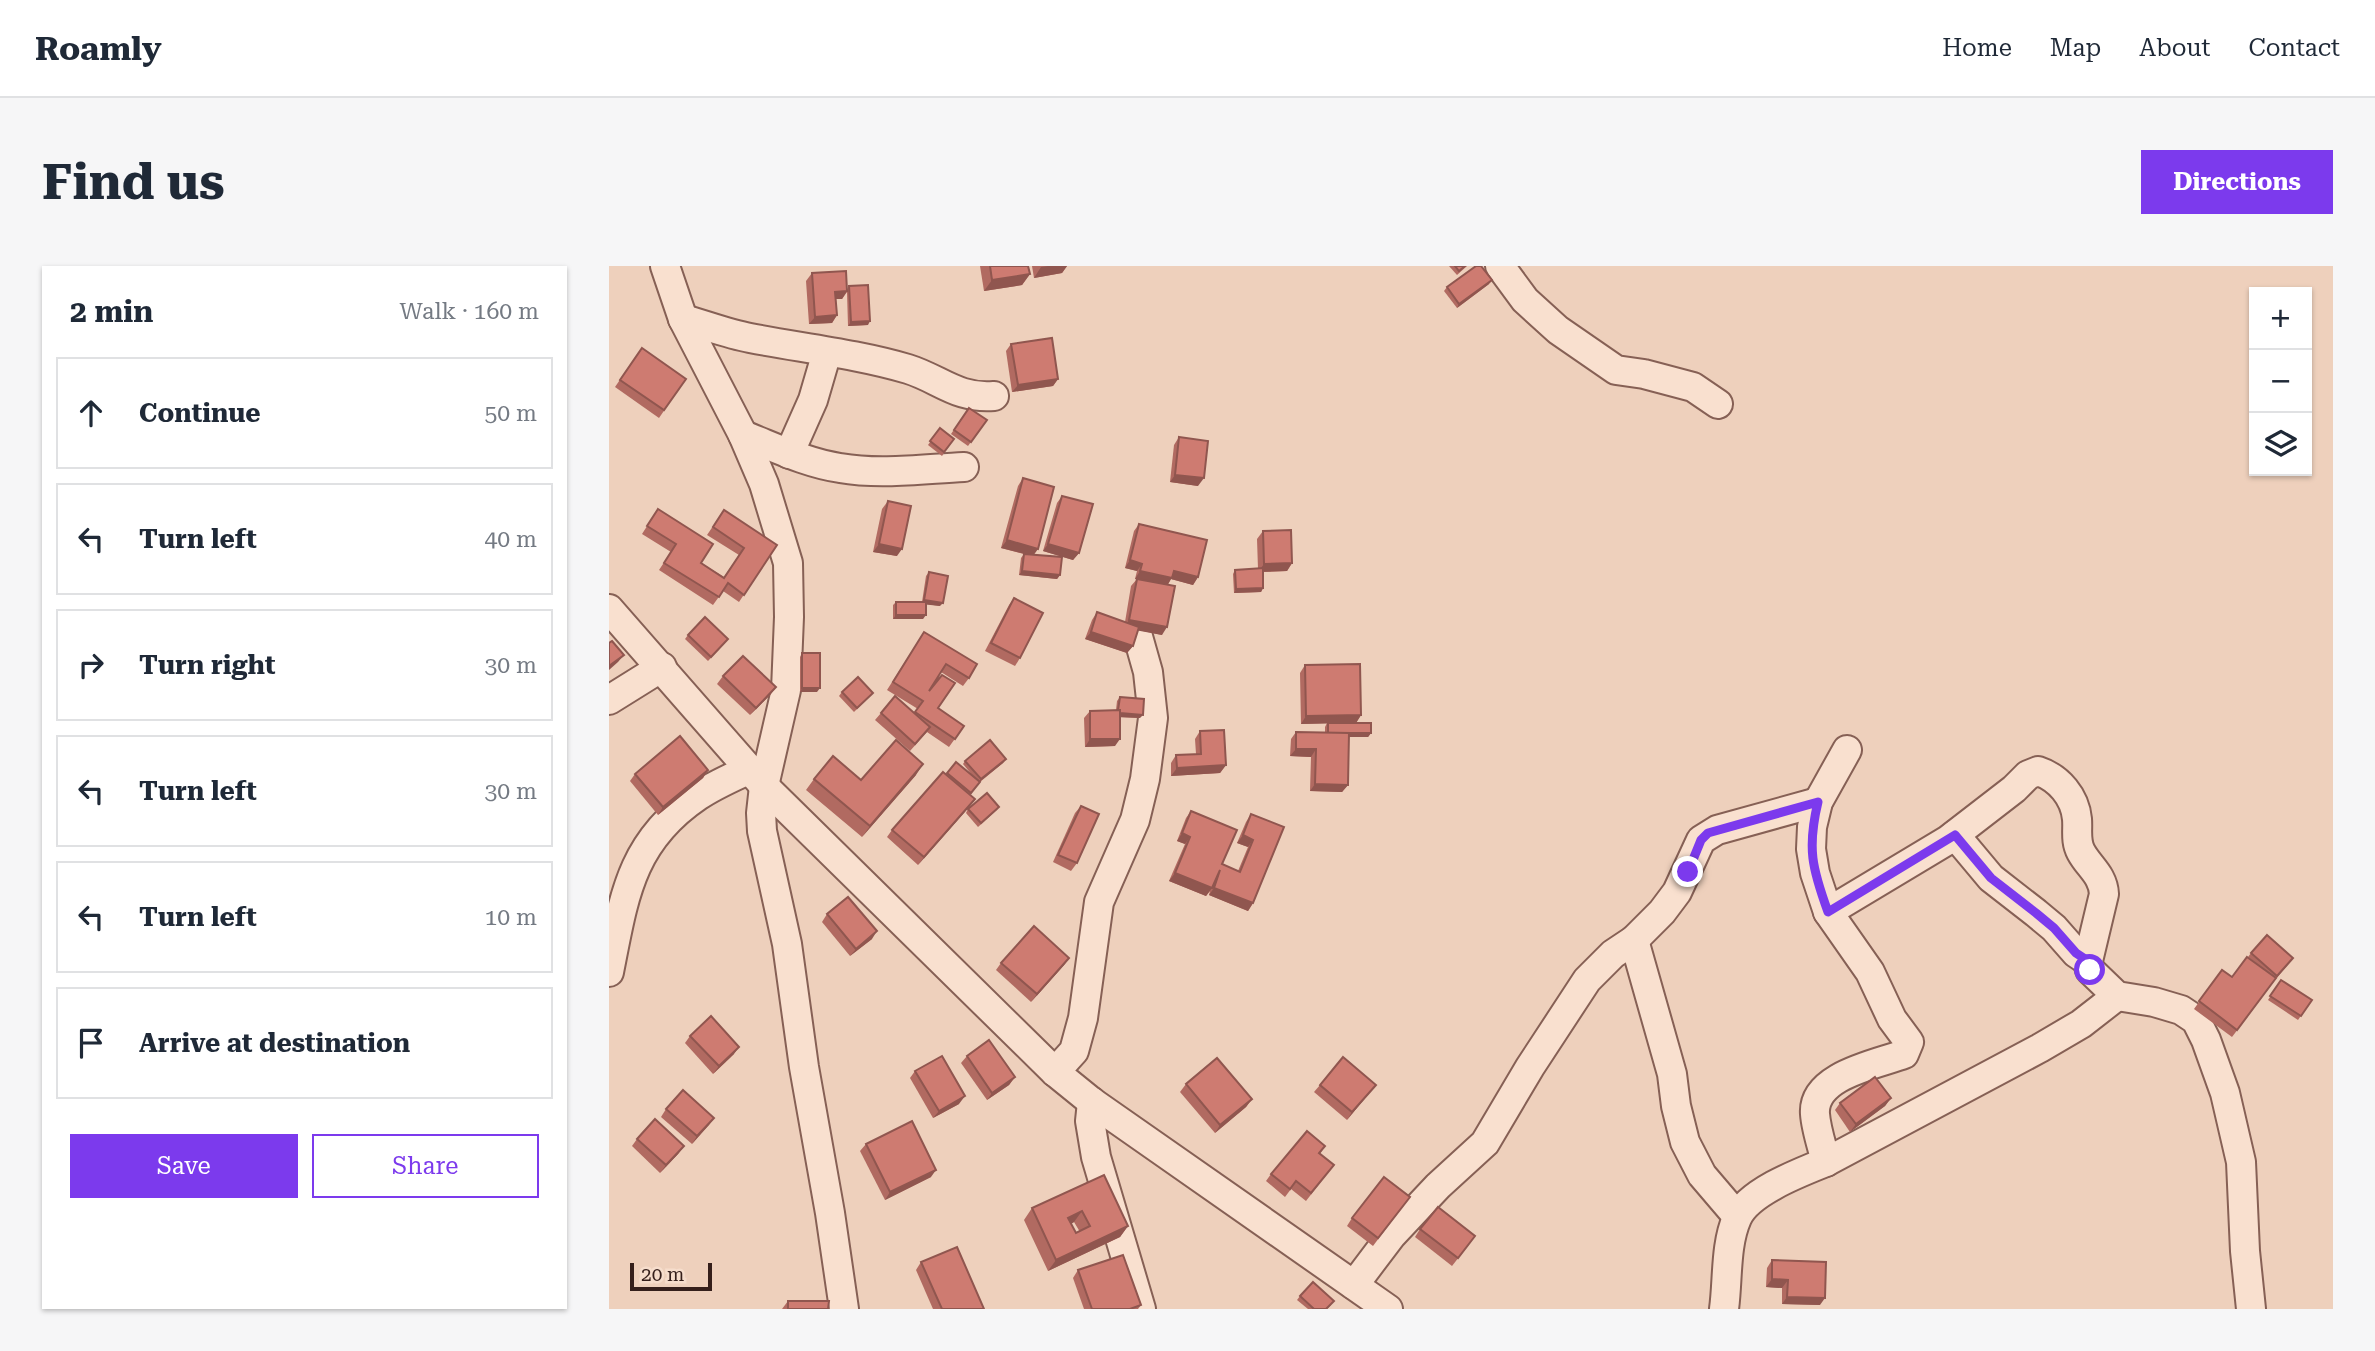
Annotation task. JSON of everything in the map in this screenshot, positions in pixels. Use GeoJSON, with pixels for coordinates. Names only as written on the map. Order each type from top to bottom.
{"type":"FeatureCollection","features":[{"type":"Feature","properties":{"kind":"street"},"geometry":{"type":"LineString","coordinates":[[665,266],[683,319],[743,435],[764,484],[788,563],[786,690],[757,777],[762,831],[787,944],[804,1067],[844,1309]]}},
{"type":"Feature","properties":{"kind":"street"},"geometry":{"type":"LineString","coordinates":[[1500,266],[1525,300],[1549,323],[1615,370],[1644,374],[1693,387],[1718,404]]}},
{"type":"Feature","properties":{"kind":"street"},"geometry":{"type":"LineString","coordinates":[[683,319],[747,338],[910,369],[958,393],[979,397],[994,396]]}},
{"type":"Feature","properties":{"kind":"street"},"geometry":{"type":"LineString","coordinates":[[789,454],[813,400],[827,352]]}},
{"type":"Feature","properties":{"kind":"street"},"geometry":{"type":"LineString","coordinates":[[743,435],[789,454],[838,468],[871,471],[964,467]]}},
{"type":"Feature","properties":{"kind":"street"},"geometry":{"type":"LineString","coordinates":[[609,609],[757,777],[1055,1072],[1091,1102],[1388,1309]]}},
{"type":"Feature","properties":{"kind":"street"},"geometry":{"type":"LineString","coordinates":[[1055,1072],[1074,1051],[1083,1018],[1099,902],[1135,820],[1145,779],[1153,718],[1148,672],[1137,633]]}},
{"type":"Feature","properties":{"kind":"street"},"geometry":{"type":"LineString","coordinates":[[609,700],[662,667]]}},
{"type":"Feature","properties":{"kind":"street"},"geometry":{"type":"LineString","coordinates":[[1826,1162],[1815,1113],[1815,1102],[1820,1094],[1839,1079],[1874,1061],[1904,1054],[1909,1042],[1892,1019],[1870,972],[1828,912],[1815,873],[1811,849],[1812,827],[1818,802],[1847,750]]}},
{"type":"Feature","properties":{"kind":"street"},"geometry":{"type":"LineString","coordinates":[[1828,912],[1955,835],[2028,775],[2038,771],[2063,787],[2074,804],[2081,851],[2103,886],[2104,894],[2088,961],[2090,970],[2117,996],[2181,1010],[2196,1020],[2206,1040],[2225,1093],[2241,1162],[2251,1309]]}},
{"type":"Feature","properties":{"kind":"street"},"geometry":{"type":"LineString","coordinates":[[609,972],[615,916],[638,858],[658,829],[677,810],[701,794],[757,777]]}},
{"type":"Feature","properties":{"kind":"street"},"geometry":{"type":"LineString","coordinates":[[1355,1285],[1391,1236],[1438,1186],[1485,1143],[1530,1067],[1587,980],[1613,954],[1634,940],[1678,892],[1701,840],[1708,833],[1818,802]]}},
{"type":"Feature","properties":{"kind":"street"},"geometry":{"type":"LineString","coordinates":[[1955,835],[1991,878],[2054,928],[2076,953],[2088,961]]}},
{"type":"Feature","properties":{"kind":"street"},"geometry":{"type":"LineString","coordinates":[[1634,940],[1672,1074],[1685,1142],[1702,1175],[1737,1216]]}},
{"type":"Feature","properties":{"kind":"street"},"geometry":{"type":"LineString","coordinates":[[1724,1309],[1730,1240],[1737,1216],[1750,1201],[1794,1175],[1826,1162],[2040,1048],[2081,1024],[2117,996]]}},
{"type":"Feature","properties":{"kind":"street"},"geometry":{"type":"LineString","coordinates":[[1091,1102],[1090,1121],[1096,1157],[1141,1309]]}},
{"type":"Feature","properties":{"kind":"building"},"geometry":{"type":"Polygon","coordinates":[[[990,266],[1028,266],[1030,274],[992,280],[990,266]]]}},
{"type":"Feature","properties":{"kind":"building"},"geometry":{"type":"Polygon","coordinates":[[[1476,266],[1481,266],[1492,280],[1459,304],[1447,287],[1476,266]]]}},
{"type":"Feature","properties":{"kind":"building"},"geometry":{"type":"Polygon","coordinates":[[[846,271],[847,291],[835,292],[837,315],[815,317],[812,273],[846,271]]]}},
{"type":"Feature","properties":{"kind":"building"},"geometry":{"type":"Polygon","coordinates":[[[868,285],[870,321],[851,322],[849,286],[868,285]]]}},
{"type":"Feature","properties":{"kind":"building"},"geometry":{"type":"Polygon","coordinates":[[[1052,338],[1058,379],[1018,385],[1011,344],[1052,338]]]}},
{"type":"Feature","properties":{"kind":"building"},"geometry":{"type":"Polygon","coordinates":[[[642,348],[686,379],[664,410],[620,380],[642,348]]]}},
{"type":"Feature","properties":{"kind":"building"},"geometry":{"type":"Polygon","coordinates":[[[969,408],[987,420],[971,442],[954,430],[969,408]]]}},
{"type":"Feature","properties":{"kind":"building"},"geometry":{"type":"Polygon","coordinates":[[[940,428],[954,439],[944,452],[930,441],[940,428]]]}},
{"type":"Feature","properties":{"kind":"building"},"geometry":{"type":"Polygon","coordinates":[[[1179,437],[1208,441],[1204,478],[1175,475],[1179,437]]]}},
{"type":"Feature","properties":{"kind":"building"},"geometry":{"type":"Polygon","coordinates":[[[1023,478],[1054,487],[1038,549],[1007,540],[1023,478]]]}},
{"type":"Feature","properties":{"kind":"building"},"geometry":{"type":"Polygon","coordinates":[[[1062,496],[1093,504],[1079,553],[1048,544],[1062,496]]]}},
{"type":"Feature","properties":{"kind":"building"},"geometry":{"type":"Polygon","coordinates":[[[888,501],[911,506],[902,549],[879,544],[888,501]]]}},
{"type":"Feature","properties":{"kind":"building"},"geometry":{"type":"Polygon","coordinates":[[[658,509],[713,544],[701,563],[724,578],[744,548],[713,527],[724,510],[777,545],[744,595],[728,583],[719,597],[664,563],[676,544],[647,526],[658,509]]]}},
{"type":"Feature","properties":{"kind":"building"},"geometry":{"type":"Polygon","coordinates":[[[1139,524],[1207,540],[1198,577],[1174,571],[1172,578],[1140,571],[1142,564],[1130,560],[1139,524]]]}},
{"type":"Feature","properties":{"kind":"building"},"geometry":{"type":"Polygon","coordinates":[[[1291,530],[1292,563],[1264,564],[1263,531],[1291,530]]]}},
{"type":"Feature","properties":{"kind":"building"},"geometry":{"type":"Polygon","coordinates":[[[1024,554],[1062,557],[1060,575],[1022,571],[1024,554]]]}},
{"type":"Feature","properties":{"kind":"building"},"geometry":{"type":"Polygon","coordinates":[[[1263,568],[1263,588],[1236,589],[1235,570],[1263,568]]]}},
{"type":"Feature","properties":{"kind":"building"},"geometry":{"type":"Polygon","coordinates":[[[929,572],[948,576],[943,603],[924,600],[929,572]]]}},
{"type":"Feature","properties":{"kind":"building"},"geometry":{"type":"Polygon","coordinates":[[[1137,579],[1175,586],[1167,627],[1129,620],[1137,579]]]}},
{"type":"Feature","properties":{"kind":"building"},"geometry":{"type":"Polygon","coordinates":[[[1014,598],[1043,613],[1020,658],[991,643],[1014,598]]]}},
{"type":"Feature","properties":{"kind":"building"},"geometry":{"type":"Polygon","coordinates":[[[896,602],[926,602],[926,615],[896,615],[896,602]]]}},
{"type":"Feature","properties":{"kind":"building"},"geometry":{"type":"Polygon","coordinates":[[[1097,612],[1139,627],[1133,646],[1091,632],[1097,612]]]}},
{"type":"Feature","properties":{"kind":"building"},"geometry":{"type":"Polygon","coordinates":[[[705,617],[728,639],[711,657],[688,635],[705,617]]]}},
{"type":"Feature","properties":{"kind":"building"},"geometry":{"type":"Polygon","coordinates":[[[924,632],[977,664],[969,678],[946,664],[929,691],[942,675],[955,683],[938,708],[964,726],[955,739],[915,712],[923,701],[893,682],[924,632]]]}},
{"type":"Feature","properties":{"kind":"building"},"geometry":{"type":"Polygon","coordinates":[[[612,641],[624,655],[609,666],[609,643],[612,641]]]}},
{"type":"Feature","properties":{"kind":"building"},"geometry":{"type":"Polygon","coordinates":[[[802,653],[820,653],[820,688],[802,688],[802,653]]]}},
{"type":"Feature","properties":{"kind":"building"},"geometry":{"type":"Polygon","coordinates":[[[743,656],[776,687],[756,708],[723,676],[743,656]]]}},
{"type":"Feature","properties":{"kind":"building"},"geometry":{"type":"Polygon","coordinates":[[[1360,664],[1361,715],[1306,716],[1305,665],[1360,664]]]}},
{"type":"Feature","properties":{"kind":"building"},"geometry":{"type":"Polygon","coordinates":[[[858,677],[873,693],[857,708],[842,692],[858,677]]]}},
{"type":"Feature","properties":{"kind":"building"},"geometry":{"type":"Polygon","coordinates":[[[895,696],[930,727],[915,744],[881,713],[895,696]]]}},
{"type":"Feature","properties":{"kind":"building"},"geometry":{"type":"Polygon","coordinates":[[[1120,697],[1144,699],[1143,715],[1120,713],[1120,697]]]}},
{"type":"Feature","properties":{"kind":"building"},"geometry":{"type":"Polygon","coordinates":[[[1120,710],[1120,739],[1090,739],[1090,711],[1120,710]]]}},
{"type":"Feature","properties":{"kind":"building"},"geometry":{"type":"Polygon","coordinates":[[[1328,723],[1371,723],[1371,733],[1328,733],[1328,723]]]}},
{"type":"Feature","properties":{"kind":"building"},"geometry":{"type":"Polygon","coordinates":[[[1224,730],[1226,765],[1177,768],[1176,755],[1201,754],[1200,731],[1224,730]]]}},
{"type":"Feature","properties":{"kind":"building"},"geometry":{"type":"Polygon","coordinates":[[[1296,732],[1349,733],[1348,785],[1315,784],[1316,749],[1296,749],[1296,732]]]}},
{"type":"Feature","properties":{"kind":"building"},"geometry":{"type":"Polygon","coordinates":[[[680,736],[708,770],[663,807],[635,774],[680,736]]]}},
{"type":"Feature","properties":{"kind":"building"},"geometry":{"type":"Polygon","coordinates":[[[896,740],[923,764],[870,826],[814,779],[833,756],[861,780],[896,740]]]}},
{"type":"Feature","properties":{"kind":"building"},"geometry":{"type":"Polygon","coordinates":[[[990,740],[1006,759],[981,779],[965,761],[990,740]]]}},
{"type":"Feature","properties":{"kind":"building"},"geometry":{"type":"Polygon","coordinates":[[[956,762],[980,782],[971,793],[947,773],[956,762]]]}},
{"type":"Feature","properties":{"kind":"building"},"geometry":{"type":"Polygon","coordinates":[[[943,772],[975,799],[924,857],[892,830],[943,772]]]}},
{"type":"Feature","properties":{"kind":"building"},"geometry":{"type":"Polygon","coordinates":[[[987,793],[999,807],[981,823],[968,809],[987,793]]]}},
{"type":"Feature","properties":{"kind":"building"},"geometry":{"type":"Polygon","coordinates":[[[1081,806],[1099,814],[1077,863],[1058,855],[1081,806]]]}},
{"type":"Feature","properties":{"kind":"building"},"geometry":{"type":"Polygon","coordinates":[[[1191,811],[1237,830],[1222,864],[1240,872],[1253,840],[1243,835],[1251,814],[1284,827],[1253,903],[1214,888],[1220,870],[1212,888],[1175,873],[1190,837],[1182,833],[1191,811]]]}},
{"type":"Feature","properties":{"kind":"building"},"geometry":{"type":"Polygon","coordinates":[[[848,897],[877,931],[856,949],[827,914],[848,897]]]}},
{"type":"Feature","properties":{"kind":"building"},"geometry":{"type":"Polygon","coordinates":[[[1034,926],[1069,958],[1037,994],[1001,963],[1034,926]]]}},
{"type":"Feature","properties":{"kind":"building"},"geometry":{"type":"Polygon","coordinates":[[[2267,935],[2293,958],[2277,976],[2251,953],[2267,935]]]}},
{"type":"Feature","properties":{"kind":"building"},"geometry":{"type":"Polygon","coordinates":[[[2247,957],[2276,978],[2237,1030],[2199,1001],[2222,970],[2232,977],[2247,957]]]}},
{"type":"Feature","properties":{"kind":"building"},"geometry":{"type":"Polygon","coordinates":[[[2281,980],[2312,1000],[2301,1016],[2270,996],[2281,980]]]}},
{"type":"Feature","properties":{"kind":"building"},"geometry":{"type":"Polygon","coordinates":[[[711,1016],[739,1047],[719,1066],[690,1036],[711,1016]]]}},
{"type":"Feature","properties":{"kind":"building"},"geometry":{"type":"Polygon","coordinates":[[[989,1040],[1015,1077],[992,1093],[967,1056],[989,1040]]]}},
{"type":"Feature","properties":{"kind":"building"},"geometry":{"type":"Polygon","coordinates":[[[942,1056],[965,1096],[939,1111],[915,1071],[942,1056]]]}},
{"type":"Feature","properties":{"kind":"building"},"geometry":{"type":"Polygon","coordinates":[[[1343,1057],[1376,1085],[1352,1112],[1320,1085],[1343,1057]]]}},
{"type":"Feature","properties":{"kind":"building"},"geometry":{"type":"Polygon","coordinates":[[[1217,1058],[1252,1099],[1220,1125],[1186,1084],[1217,1058]]]}},
{"type":"Feature","properties":{"kind":"building"},"geometry":{"type":"Polygon","coordinates":[[[1875,1077],[1891,1098],[1856,1124],[1840,1103],[1875,1077]]]}},
{"type":"Feature","properties":{"kind":"building"},"geometry":{"type":"Polygon","coordinates":[[[683,1090],[714,1118],[697,1136],[666,1109],[683,1090]]]}},
{"type":"Feature","properties":{"kind":"building"},"geometry":{"type":"Polygon","coordinates":[[[655,1119],[684,1146],[666,1165],[637,1139],[655,1119]]]}},
{"type":"Feature","properties":{"kind":"building"},"geometry":{"type":"Polygon","coordinates":[[[912,1121],[936,1170],[890,1192],[866,1144],[912,1121]]]}},
{"type":"Feature","properties":{"kind":"building"},"geometry":{"type":"Polygon","coordinates":[[[1307,1131],[1325,1146],[1319,1153],[1334,1165],[1311,1193],[1296,1181],[1290,1189],[1271,1174],[1307,1131]]]}},
{"type":"Feature","properties":{"kind":"building"},"geometry":{"type":"Polygon","coordinates":[[[1104,1175],[1128,1226],[1056,1260],[1032,1208],[1104,1175]],[[1082,1211],[1068,1218],[1076,1233],[1090,1226],[1082,1211]]]}},
{"type":"Feature","properties":{"kind":"building"},"geometry":{"type":"Polygon","coordinates":[[[1384,1177],[1410,1197],[1378,1238],[1352,1218],[1384,1177]]]}},
{"type":"Feature","properties":{"kind":"building"},"geometry":{"type":"Polygon","coordinates":[[[1438,1207],[1475,1236],[1458,1258],[1420,1229],[1438,1207]]]}},
{"type":"Feature","properties":{"kind":"building"},"geometry":{"type":"Polygon","coordinates":[[[957,1247],[984,1309],[942,1309],[921,1262],[957,1247]]]}},
{"type":"Feature","properties":{"kind":"building"},"geometry":{"type":"Polygon","coordinates":[[[1123,1255],[1141,1305],[1130,1309],[1092,1309],[1078,1270],[1123,1255]]]}},
{"type":"Feature","properties":{"kind":"building"},"geometry":{"type":"Polygon","coordinates":[[[1772,1260],[1826,1262],[1825,1298],[1787,1297],[1788,1280],[1772,1279],[1772,1260]]]}},
{"type":"Feature","properties":{"kind":"building"},"geometry":{"type":"Polygon","coordinates":[[[1313,1282],[1334,1301],[1326,1309],[1314,1309],[1300,1296],[1313,1282]]]}},
{"type":"Feature","properties":{"kind":"building"},"geometry":{"type":"Polygon","coordinates":[[[788,1301],[829,1301],[828,1309],[788,1309],[788,1301]]]}},
{"type":"Feature","properties":{"kind":"route"},"geometry":{"type":"LineString","coordinates":[[1688,872],[1701,840],[1708,833],[1818,802],[1812,827],[1811,849],[1815,873],[1828,912],[1955,835],[1991,878],[2054,928],[2076,953],[2088,961],[2090,970]]}}]}
